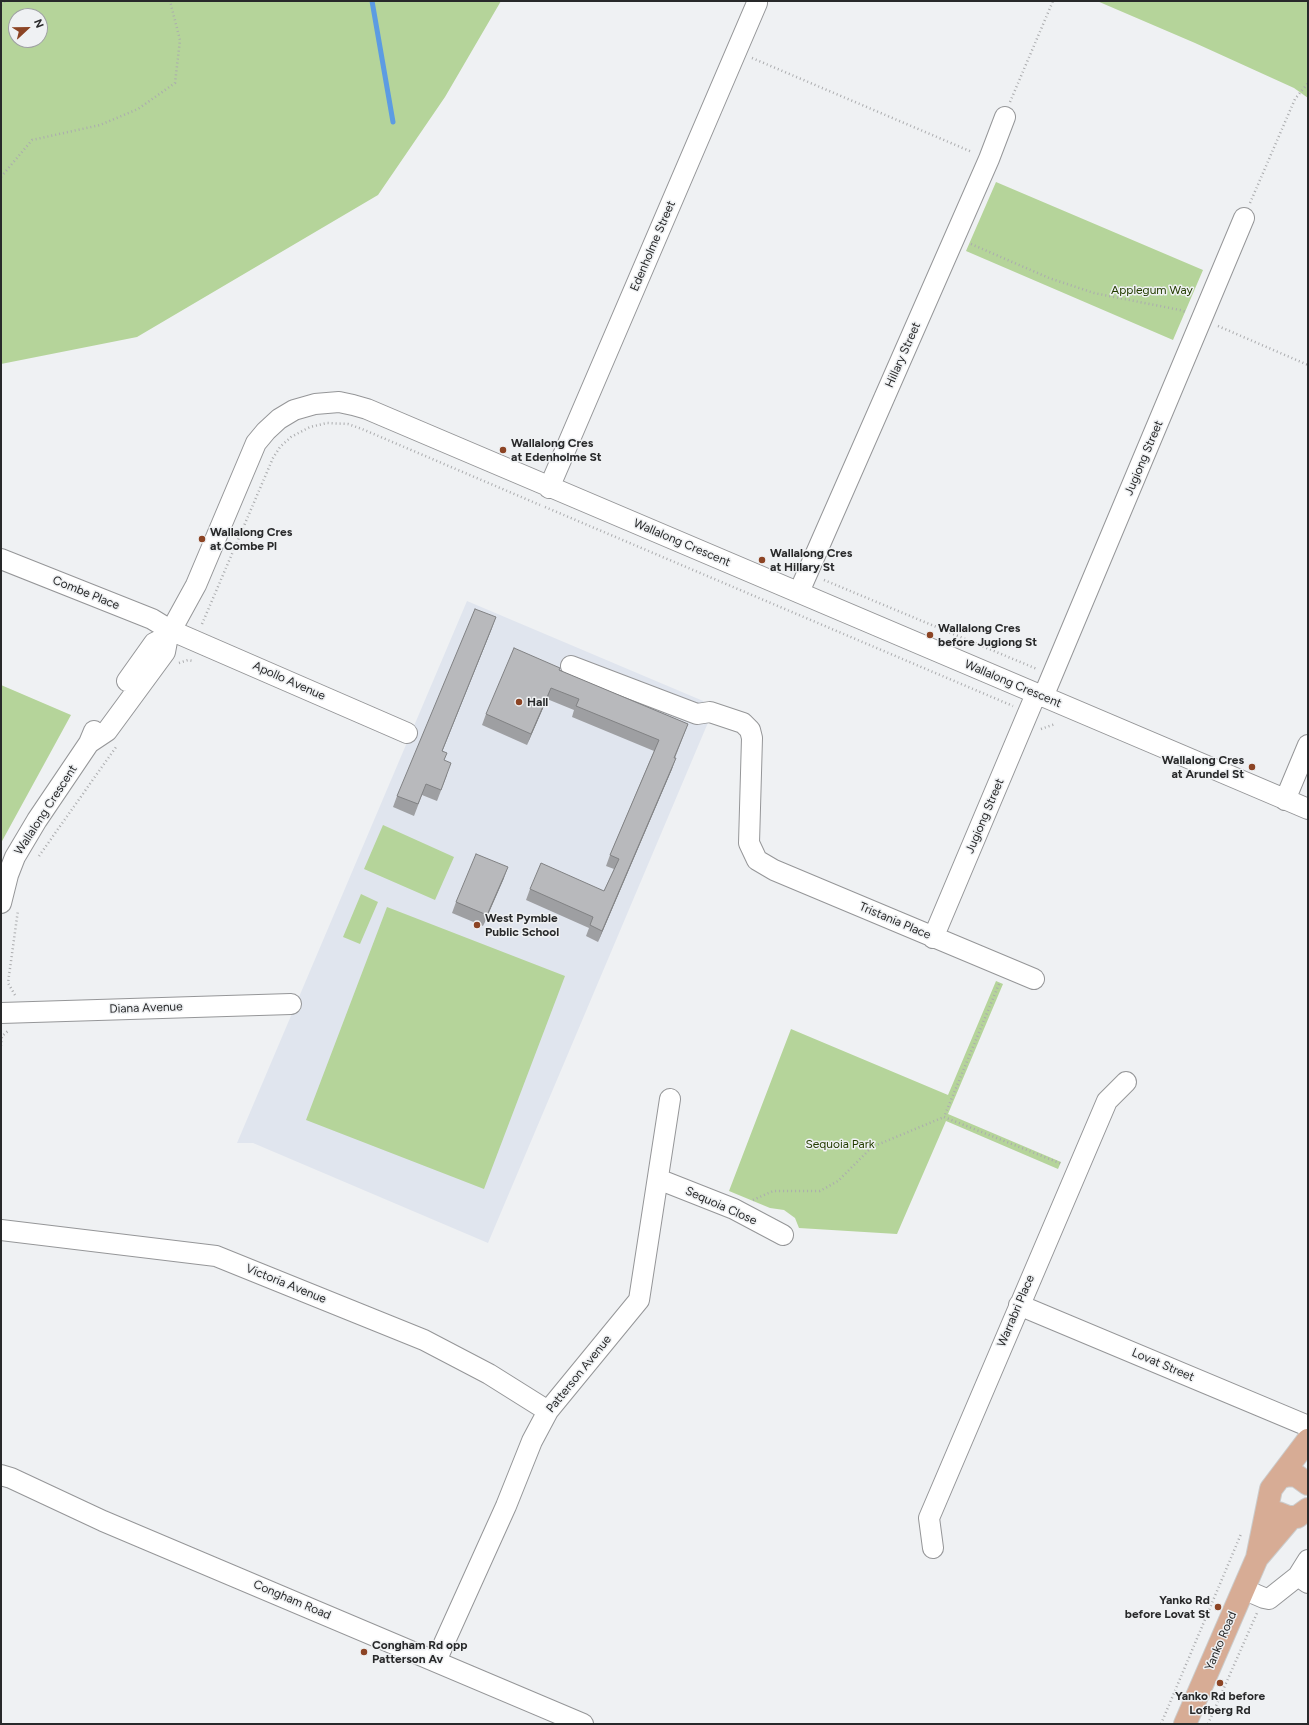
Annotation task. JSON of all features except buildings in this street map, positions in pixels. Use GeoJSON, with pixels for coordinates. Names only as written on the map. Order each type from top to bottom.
{"type":"FeatureCollection","features":[{"type":"Feature","properties":{"kind":"main road","name":"Yanko Road"},"geometry":{"type":"LineString","coordinates":[[1186,1724],[1257,1558],[1272,1485],[1281,1477],[1308,1440]]}},
{"type":"Feature","properties":{"kind":"main road"},"geometry":{"type":"LineString","coordinates":[[1281,1477],[1289,1475],[1297,1476],[1308,1484]]}},
{"type":"Feature","properties":{"kind":"main road","name":"Yanko Road"},"geometry":{"type":"LineString","coordinates":[[1269,1497],[1271,1505],[1276,1512],[1284,1516],[1301,1516]]}},
{"type":"Feature","properties":{"kind":"main road","name":"Yanko Road"},"geometry":{"type":"LineString","coordinates":[[1257,1558],[1301,1516]]}},
{"type":"Feature","properties":{"kind":"street","name":"Edenholme Street"},"geometry":{"type":"LineString","coordinates":[[549,488],[757,4]]}},
{"type":"Feature","properties":{"kind":"street","name":"Hillary Street"},"geometry":{"type":"LineString","coordinates":[[799,592],[989,159],[1005,117]]}},
{"type":"Feature","properties":{"kind":"street","name":"Jugiong Street"},"geometry":{"type":"LineString","coordinates":[[933,938],[1202,320],[1244,218]]}},
{"type":"Feature","properties":{"kind":"street","name":"Wallalong Crescent"},"geometry":{"type":"LineString","coordinates":[[10,906],[8,875],[15,857],[37,820],[89,743],[98,723],[154,643],[169,633],[196,585],[256,443],[279,419],[294,410],[315,404],[339,402],[353,405],[799,592],[1308,809]]}},
{"type":"Feature","properties":{"kind":"street","name":"Combe Place"},"geometry":{"type":"LineString","coordinates":[[1,559],[152,619],[169,633]]}},
{"type":"Feature","properties":{"kind":"street","name":"Apollo Avenue"},"geometry":{"type":"LineString","coordinates":[[169,633],[407,733]]}},
{"type":"Feature","properties":{"kind":"street","name":"Tristania Place"},"geometry":{"type":"LineString","coordinates":[[571,666],[697,714],[710,712],[743,723],[750,730],[752,738],[749,843],[757,860],[774,870],[933,938],[1034,979]]}},
{"type":"Feature","properties":{"kind":"street"},"geometry":{"type":"LineString","coordinates":[[1285,800],[1308,745]]}},
{"type":"Feature","properties":{"kind":"street","name":"Diana Avenue"},"geometry":{"type":"LineString","coordinates":[[1,1012],[291,1004]]}},
{"type":"Feature","properties":{"kind":"street","name":"Warrabri Place"},"geometry":{"type":"LineString","coordinates":[[932,1548],[929,1518],[1107,1101],[1126,1082]]}},
{"type":"Feature","properties":{"kind":"street","name":"Patterson Avenue"},"geometry":{"type":"LineString","coordinates":[[436,1661],[506,1506],[532,1440],[548,1411],[639,1300],[670,1099]]}},
{"type":"Feature","properties":{"kind":"street","name":"Sequoia Close"},"geometry":{"type":"LineString","coordinates":[[658,1179],[734,1209],[783,1235]]}},
{"type":"Feature","properties":{"kind":"street","name":"Victoria Avenue"},"geometry":{"type":"LineString","coordinates":[[1,1230],[216,1256],[424,1340],[489,1374],[548,1411]]}},
{"type":"Feature","properties":{"kind":"street","name":"Lovat Street"},"geometry":{"type":"LineString","coordinates":[[1019,1305],[1308,1426]]}},
{"type":"Feature","properties":{"kind":"street","name":"Congham Road"},"geometry":{"type":"LineString","coordinates":[[1,1475],[11,1478],[110,1524],[583,1724]]}},
{"type":"Feature","properties":{"kind":"street"},"geometry":{"type":"LineString","coordinates":[[1243,1589],[1264,1598],[1269,1598],[1303,1580],[1308,1560]]}},
{"type":"Feature","properties":{"kind":"path"},"geometry":{"type":"LineString","coordinates":[[1,5],[5,1]]}},
{"type":"Feature","properties":{"kind":"path"},"geometry":{"type":"LineString","coordinates":[[1005,117],[1015,88],[1053,1]]}},
{"type":"Feature","properties":{"kind":"path"},"geometry":{"type":"LineString","coordinates":[[1,177],[32,140],[100,125],[138,108],[175,83],[180,40],[171,2]]}},
{"type":"Feature","properties":{"kind":"path"},"geometry":{"type":"LineString","coordinates":[[736,51],[989,159]]}},
{"type":"Feature","properties":{"kind":"path"},"geometry":{"type":"LineString","coordinates":[[1244,218],[1296,99],[1308,83]]}},
{"type":"Feature","properties":{"kind":"path"},"geometry":{"type":"LineString","coordinates":[[955,236],[1050,278],[1094,293],[1180,310],[1308,365]]}},
{"type":"Feature","properties":{"kind":"path"},"geometry":{"type":"LineString","coordinates":[[201,627],[273,458],[280,447],[290,437],[310,427],[327,423],[344,424],[362,429],[1019,708]]}},
{"type":"Feature","properties":{"kind":"path"},"geometry":{"type":"LineString","coordinates":[[819,578],[1041,671]]}},
{"type":"Feature","properties":{"kind":"path"},"geometry":{"type":"LineString","coordinates":[[175,667],[179,663],[188,660],[199,661]]}},
{"type":"Feature","properties":{"kind":"path"},"geometry":{"type":"LineString","coordinates":[[34,862],[117,747]]}},
{"type":"Feature","properties":{"kind":"path"},"geometry":{"type":"LineString","coordinates":[[10,906],[8,983],[17,998]]}},
{"type":"Feature","properties":{"kind":"path"},"geometry":{"type":"LineString","coordinates":[[944,1117],[1006,967]]}},
{"type":"Feature","properties":{"kind":"path"},"geometry":{"type":"LineString","coordinates":[[734,1209],[773,1190],[820,1192],[838,1180],[872,1147],[944,1117],[1078,1170]]}},
{"type":"Feature","properties":{"kind":"path"},"geometry":{"type":"LineString","coordinates":[[1161,1724],[1242,1532]]}},
{"type":"Feature","properties":{"kind":"path"},"geometry":{"type":"LineString","coordinates":[[1208,1724],[1264,1598]]}},
{"type":"Feature","properties":{"kind":"shaded area","name":"West Pymble Public School"},"geometry":{"type":"Polygon","coordinates":[[[467,601],[715,706],[488,1243],[253,1143],[237,1143],[467,601]]]}},
{"type":"Feature","properties":{"kind":"green space"},"geometry":{"type":"Polygon","coordinates":[[[1,1],[501,1],[445,97],[378,195],[137,337],[1,364],[1,1]]]}},
{"type":"Feature","properties":{"kind":"green space"},"geometry":{"type":"Polygon","coordinates":[[[1097,1],[1308,1],[1308,98],[1294,88],[1097,1]]]}},
{"type":"Feature","properties":{"kind":"green space","name":"Applegum Way"},"geometry":{"type":"Polygon","coordinates":[[[996,182],[1203,270],[1173,340],[966,251],[996,182]]]}},
{"type":"Feature","properties":{"kind":"green space"},"geometry":{"type":"Polygon","coordinates":[[[1,685],[71,715],[1,843],[1,685]]]}},
{"type":"Feature","properties":{"kind":"green space"},"geometry":{"type":"Polygon","coordinates":[[[383,825],[454,857],[435,900],[364,869],[383,825]]]}},
{"type":"Feature","properties":{"kind":"green space"},"geometry":{"type":"Polygon","coordinates":[[[361,894],[378,902],[360,944],[343,937],[361,894]]]}},
{"type":"Feature","properties":{"kind":"green space"},"geometry":{"type":"Polygon","coordinates":[[[387,907],[565,976],[484,1189],[306,1120],[387,907]]]}},
{"type":"Feature","properties":{"kind":"green space","name":"Sequoia Park"},"geometry":{"type":"Polygon","coordinates":[[[996,981],[1003,984],[948,1114],[1061,1162],[1058,1169],[946,1121],[897,1234],[799,1228],[795,1218],[784,1210],[770,1208],[729,1191],[791,1029],[948,1095],[996,981]]]}},
{"type":"Feature","properties":{"kind":"waterway"},"geometry":{"type":"LineString","coordinates":[[372,1],[393,122]]}},
{"type":"Feature","properties":{"kind":"place","name":"Wallalong Cres at Edenholme St"},"geometry":{"type":"Point","coordinates":[503,450]}},
{"type":"Feature","properties":{"kind":"place","name":"Wallalong Cres at Combe Pl"},"geometry":{"type":"Point","coordinates":[202,539]}},
{"type":"Feature","properties":{"kind":"place","name":"Wallalong Cres at Hillary St"},"geometry":{"type":"Point","coordinates":[762,560]}},
{"type":"Feature","properties":{"kind":"place","name":"Wallalong Cres before Jugiong St"},"geometry":{"type":"Point","coordinates":[930,635]}},
{"type":"Feature","properties":{"kind":"place","name":"Hall"},"geometry":{"type":"Point","coordinates":[519,702]}},
{"type":"Feature","properties":{"kind":"place","name":"Wallalong Cres at Arundel St"},"geometry":{"type":"Point","coordinates":[1252,767]}},
{"type":"Feature","properties":{"kind":"place","name":"West Pymble Public School"},"geometry":{"type":"Point","coordinates":[477,925]}},
{"type":"Feature","properties":{"kind":"place","name":"Yanko Rd before Lovat St"},"geometry":{"type":"Point","coordinates":[1218,1607]}},
{"type":"Feature","properties":{"kind":"place","name":"Congham Rd opp Patterson Av"},"geometry":{"type":"Point","coordinates":[364,1652]}},
{"type":"Feature","properties":{"kind":"place","name":"Yanko Rd before Lofberg Rd"},"geometry":{"type":"Point","coordinates":[1220,1683]}}]}
